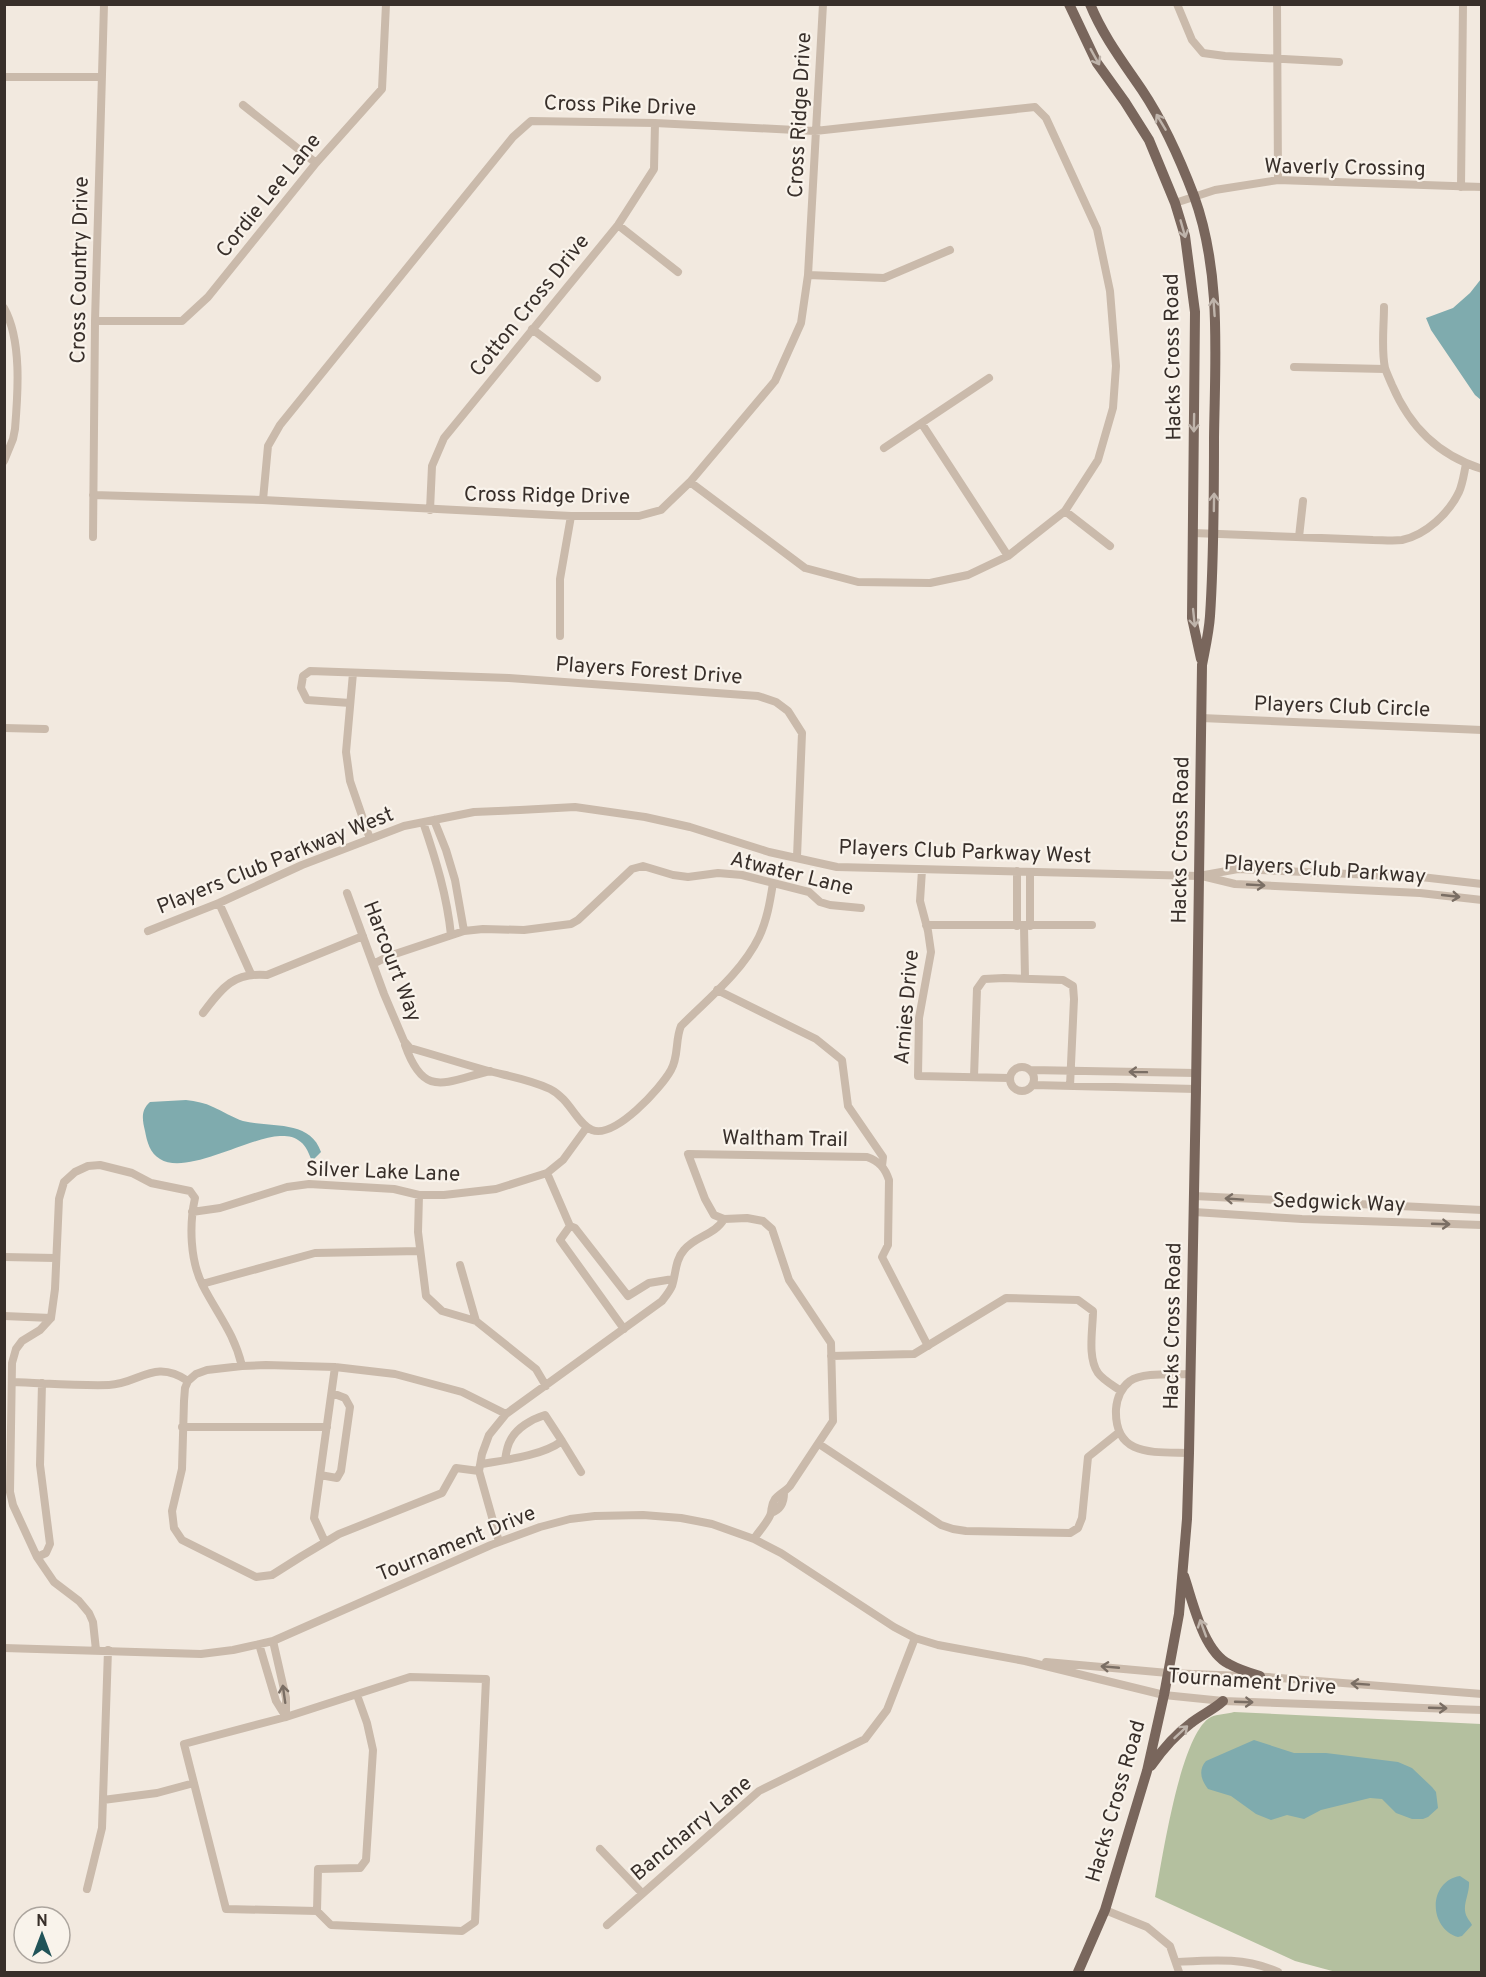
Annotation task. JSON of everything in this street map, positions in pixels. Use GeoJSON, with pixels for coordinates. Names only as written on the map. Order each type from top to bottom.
{"type":"FeatureCollection","features":[{"type":"Feature","properties":{"kind":"main road","name":"Hacks Cross Road"},"geometry":{"type":"LineString","coordinates":[[1069,4],[1097,63],[1149,140],[1185,236],[1195,312],[1192,618],[1202,665]]}},
{"type":"Feature","properties":{"kind":"main road","name":"Hacks Cross Road"},"geometry":{"type":"LineString","coordinates":[[1078,1972],[1105,1910],[1147,1771],[1179,1614],[1187,1519],[1202,665],[1210,617],[1215,311],[1205,232],[1194,196],[1167,131],[1115,52],[1090,4]]}},
{"type":"Feature","properties":{"kind":"main road"},"geometry":{"type":"LineString","coordinates":[[1182,1571],[1205,1637],[1215,1653],[1227,1664],[1260,1676]]}},
{"type":"Feature","properties":{"kind":"main road"},"geometry":{"type":"LineString","coordinates":[[1147,1771],[1174,1738],[1223,1701]]}},
{"type":"Feature","properties":{"kind":"street","name":"Cross Country Drive"},"geometry":{"type":"LineString","coordinates":[[93,537],[95,321],[104,4]]}},
{"type":"Feature","properties":{"kind":"street","name":"Cordie Lee Lane"},"geometry":{"type":"LineString","coordinates":[[95,321],[183,321],[208,297],[316,163],[382,89],[386,4]]}},
{"type":"Feature","properties":{"kind":"street","name":"Cross Ridge Drive"},"geometry":{"type":"LineString","coordinates":[[93,495],[263,500],[571,516],[639,516],[661,510],[690,482],[775,381],[801,323],[808,275],[823,4]]}},
{"type":"Feature","properties":{"kind":"street"},"geometry":{"type":"LineString","coordinates":[[1177,4],[1192,40],[1203,53],[1339,62]]}},
{"type":"Feature","properties":{"kind":"street"},"geometry":{"type":"LineString","coordinates":[[1277,4],[1278,180]]}},
{"type":"Feature","properties":{"kind":"street"},"geometry":{"type":"LineString","coordinates":[[1461,187],[1463,4]]}},
{"type":"Feature","properties":{"kind":"street"},"geometry":{"type":"LineString","coordinates":[[4,77],[102,77]]}},
{"type":"Feature","properties":{"kind":"street"},"geometry":{"type":"LineString","coordinates":[[243,105],[316,163]]}},
{"type":"Feature","properties":{"kind":"street","name":"Cross Pike Drive"},"geometry":{"type":"LineString","coordinates":[[263,500],[268,446],[280,425],[513,137],[531,121],[655,123],[815,131],[1035,107],[1046,118],[1097,229],[1110,291],[1116,366],[1113,408],[1098,459],[1065,511]]}},
{"type":"Feature","properties":{"kind":"street","name":"Cotton Cross Drive"},"geometry":{"type":"LineString","coordinates":[[430,510],[432,466],[444,438],[618,225],[654,169],[655,123]]}},
{"type":"Feature","properties":{"kind":"street","name":"Waverly Crossing"},"geometry":{"type":"LineString","coordinates":[[1174,203],[1215,190],[1278,180],[1482,187]]}},
{"type":"Feature","properties":{"kind":"street"},"geometry":{"type":"LineString","coordinates":[[618,225],[678,272]]}},
{"type":"Feature","properties":{"kind":"street"},"geometry":{"type":"LineString","coordinates":[[808,275],[884,278],[950,250]]}},
{"type":"Feature","properties":{"kind":"street"},"geometry":{"type":"LineString","coordinates":[[1384,307],[1385,369],[1402,406],[1421,432],[1437,447],[1466,464],[1482,469]]}},
{"type":"Feature","properties":{"kind":"street"},"geometry":{"type":"LineString","coordinates":[[4,308],[14,329],[17,360],[15,429],[4,461]]}},
{"type":"Feature","properties":{"kind":"street"},"geometry":{"type":"LineString","coordinates":[[532,329],[597,378]]}},
{"type":"Feature","properties":{"kind":"street"},"geometry":{"type":"LineString","coordinates":[[1294,367],[1385,369]]}},
{"type":"Feature","properties":{"kind":"street"},"geometry":{"type":"LineString","coordinates":[[884,448],[989,378]]}},
{"type":"Feature","properties":{"kind":"street"},"geometry":{"type":"LineString","coordinates":[[922,424],[1008,556]]}},
{"type":"Feature","properties":{"kind":"street"},"geometry":{"type":"LineString","coordinates":[[1193,533],[1402,540],[1420,533],[1451,507],[1460,489],[1466,464]]}},
{"type":"Feature","properties":{"kind":"street"},"geometry":{"type":"LineString","coordinates":[[690,482],[805,568],[858,582],[930,583],[968,576],[1008,556],[1065,511],[1110,546]]}},
{"type":"Feature","properties":{"kind":"street"},"geometry":{"type":"LineString","coordinates":[[1299,537],[1303,501]]}},
{"type":"Feature","properties":{"kind":"street"},"geometry":{"type":"LineString","coordinates":[[560,636],[560,579],[571,516]]}},
{"type":"Feature","properties":{"kind":"street","name":"Players Forest Drive"},"geometry":{"type":"LineString","coordinates":[[350,703],[307,700],[302,688],[303,675],[310,671],[520,678],[758,696],[776,702],[788,711],[802,732],[797,857]]}},
{"type":"Feature","properties":{"kind":"street"},"geometry":{"type":"LineString","coordinates":[[353,673],[346,752],[350,781],[370,839]]}},
{"type":"Feature","properties":{"kind":"street","name":"Players Club Circle"},"geometry":{"type":"LineString","coordinates":[[1201,718],[1482,730]]}},
{"type":"Feature","properties":{"kind":"street"},"geometry":{"type":"LineString","coordinates":[[4,728],[45,729]]}},
{"type":"Feature","properties":{"kind":"street","name":"Players Club Parkway West"},"geometry":{"type":"LineString","coordinates":[[148,931],[219,903],[302,865],[404,826],[474,812],[575,807],[645,817],[690,827],[769,852],[837,867],[1199,876]]}},
{"type":"Feature","properties":{"kind":"street"},"geometry":{"type":"LineString","coordinates":[[434,820],[452,868],[464,932]]}},
{"type":"Feature","properties":{"kind":"street"},"geometry":{"type":"LineString","coordinates":[[423,822],[446,895],[452,935]]}},
{"type":"Feature","properties":{"kind":"street","name":"Atwater Lane"},"geometry":{"type":"LineString","coordinates":[[373,964],[389,956],[464,932],[483,929],[524,930],[571,924],[632,869],[643,866],[688,877],[718,873],[742,875],[808,892],[820,902],[830,905],[861,908]]}},
{"type":"Feature","properties":{"kind":"street"},"geometry":{"type":"LineString","coordinates":[[440,872],[452,868]]}},
{"type":"Feature","properties":{"kind":"street","name":"Players Club Parkway"},"geometry":{"type":"LineString","coordinates":[[1199,876],[1238,869],[1421,877],[1482,884]]}},
{"type":"Feature","properties":{"kind":"street","name":"Arnies Drive"},"geometry":{"type":"LineString","coordinates":[[921,870],[919,894],[931,952],[919,1018],[918,1076],[974,1077]]}},
{"type":"Feature","properties":{"kind":"street"},"geometry":{"type":"LineString","coordinates":[[1017,871],[1017,906],[1024,926]]}},
{"type":"Feature","properties":{"kind":"street"},"geometry":{"type":"LineString","coordinates":[[1025,978],[1024,926],[1029,906],[1030,872]]}},
{"type":"Feature","properties":{"kind":"street","name":"Players Club Parkway"},"geometry":{"type":"LineString","coordinates":[[1199,876],[1235,884],[1420,893],[1482,900]]}},
{"type":"Feature","properties":{"kind":"street"},"geometry":{"type":"LineString","coordinates":[[587,1126],[597,1131],[608,1131],[628,1119],[664,1080],[672,1069],[676,1057],[677,1036],[681,1026],[744,961],[759,937],[770,906],[773,883]]}},
{"type":"Feature","properties":{"kind":"street"},"geometry":{"type":"LineString","coordinates":[[446,895],[457,892]]}},
{"type":"Feature","properties":{"kind":"street","name":"Harcourt Way"},"geometry":{"type":"LineString","coordinates":[[347,893],[412,1065],[422,1077],[433,1083],[491,1071]]}},
{"type":"Feature","properties":{"kind":"street"},"geometry":{"type":"LineString","coordinates":[[219,903],[250,974]]}},
{"type":"Feature","properties":{"kind":"street"},"geometry":{"type":"LineString","coordinates":[[1017,906],[1029,906]]}},
{"type":"Feature","properties":{"kind":"street"},"geometry":{"type":"LineString","coordinates":[[926,925],[1092,925]]}},
{"type":"Feature","properties":{"kind":"street"},"geometry":{"type":"LineString","coordinates":[[203,1013],[219,992],[232,981],[250,974],[267,975],[363,936]]}},
{"type":"Feature","properties":{"kind":"street"},"geometry":{"type":"LineString","coordinates":[[1009,1078],[974,1077],[977,989],[980,982],[984,979],[1025,978],[1063,980],[1072,986],[1074,999],[1070,1086]]}},
{"type":"Feature","properties":{"kind":"street"},"geometry":{"type":"LineString","coordinates":[[717,990],[816,1040],[842,1060],[848,1106],[883,1157],[881,1165],[890,1180],[888,1245],[882,1257],[928,1346]]}},
{"type":"Feature","properties":{"kind":"street","name":"Harcourt Way"},"geometry":{"type":"LineString","coordinates":[[404,1041],[410,1048],[529,1080],[552,1090],[566,1101],[587,1126]]}},
{"type":"Feature","properties":{"kind":"street"},"geometry":{"type":"LineString","coordinates":[[1030,1070],[1034,1076],[1033,1085],[1029,1089],[1020,1092],[1011,1086],[1009,1078],[1011,1072],[1019,1067],[1030,1070],[1196,1073]]}},
{"type":"Feature","properties":{"kind":"street"},"geometry":{"type":"LineString","coordinates":[[1105,1071],[1105,1087]]}},
{"type":"Feature","properties":{"kind":"street"},"geometry":{"type":"LineString","coordinates":[[1157,1072],[1157,1088]]}},
{"type":"Feature","properties":{"kind":"street"},"geometry":{"type":"LineString","coordinates":[[1033,1085],[1196,1089]]}},
{"type":"Feature","properties":{"kind":"street","name":"Silver Lake Lane"},"geometry":{"type":"LineString","coordinates":[[192,1212],[220,1208],[287,1187],[309,1184],[394,1189],[419,1195],[496,1190],[547,1173],[563,1160],[587,1126]]}},
{"type":"Feature","properties":{"kind":"street","name":"Waltham Trail"},"geometry":{"type":"LineString","coordinates":[[724,1219],[714,1215],[705,1199],[688,1154],[867,1157],[881,1165]]}},
{"type":"Feature","properties":{"kind":"street"},"geometry":{"type":"LineString","coordinates":[[96,1650],[93,1622],[89,1613],[79,1601],[54,1582],[37,1557],[13,1505],[10,1491],[12,1363],[16,1349],[25,1338],[44,1327],[51,1318],[55,1289],[59,1199],[64,1182],[75,1172],[88,1166],[100,1165],[132,1173],[151,1183],[190,1191],[195,1198],[192,1212],[196,1267],[202,1284],[237,1346],[242,1366]]}},
{"type":"Feature","properties":{"kind":"street"},"geometry":{"type":"LineString","coordinates":[[547,1173],[570,1226],[575,1228],[628,1296],[649,1283],[673,1279]]}},
{"type":"Feature","properties":{"kind":"street"},"geometry":{"type":"LineString","coordinates":[[419,1195],[418,1233],[426,1296],[441,1311],[476,1321],[536,1370],[546,1386]]}},
{"type":"Feature","properties":{"kind":"street","name":"Sedgwick Way"},"geometry":{"type":"LineString","coordinates":[[1194,1196],[1482,1210]]}},
{"type":"Feature","properties":{"kind":"street","name":"Sedgwick Way"},"geometry":{"type":"LineString","coordinates":[[1194,1212],[1302,1219],[1482,1225]]}},
{"type":"Feature","properties":{"kind":"street"},"geometry":{"type":"LineString","coordinates":[[499,1542],[480,1468],[489,1435],[506,1414],[662,1301],[672,1286],[675,1270],[683,1251],[695,1241],[720,1227],[724,1219],[747,1218],[763,1221],[772,1229],[789,1280],[831,1343],[833,1421],[784,1493],[775,1499],[770,1507],[771,1513],[754,1539]]}},
{"type":"Feature","properties":{"kind":"street"},"geometry":{"type":"LineString","coordinates":[[570,1226],[560,1240],[624,1329]]}},
{"type":"Feature","properties":{"kind":"street"},"geometry":{"type":"LineString","coordinates":[[202,1284],[315,1252],[420,1251]]}},
{"type":"Feature","properties":{"kind":"street"},"geometry":{"type":"LineString","coordinates":[[4,1257],[56,1258]]}},
{"type":"Feature","properties":{"kind":"street"},"geometry":{"type":"LineString","coordinates":[[460,1265],[476,1321]]}},
{"type":"Feature","properties":{"kind":"street"},"geometry":{"type":"LineString","coordinates":[[831,1356],[914,1354],[1006,1298],[1078,1300],[1093,1311],[1094,1365],[1099,1375],[1121,1391]]}},
{"type":"Feature","properties":{"kind":"street"},"geometry":{"type":"LineString","coordinates":[[4,1316],[51,1318]]}},
{"type":"Feature","properties":{"kind":"street"},"geometry":{"type":"LineString","coordinates":[[506,1414],[462,1392],[395,1374],[335,1367],[266,1365],[207,1370],[192,1376],[185,1388],[182,1469],[174,1498],[172,1518],[174,1528],[182,1540],[249,1575],[261,1577],[272,1575],[339,1534],[442,1493],[456,1467],[480,1468],[555,1447],[562,1441]]}},
{"type":"Feature","properties":{"kind":"street"},"geometry":{"type":"LineString","coordinates":[[325,1542],[315,1518],[335,1367]]}},
{"type":"Feature","properties":{"kind":"street"},"geometry":{"type":"LineString","coordinates":[[12,1382],[115,1384],[155,1372],[176,1374],[188,1381]]}},
{"type":"Feature","properties":{"kind":"street"},"geometry":{"type":"LineString","coordinates":[[1189,1374],[1137,1378],[1130,1381],[1121,1391],[1116,1411],[1118,1433],[1135,1448],[1150,1452],[1189,1453]]}},
{"type":"Feature","properties":{"kind":"street"},"geometry":{"type":"LineString","coordinates":[[37,1557],[46,1553],[50,1544],[40,1465],[42,1383]]}},
{"type":"Feature","properties":{"kind":"street"},"geometry":{"type":"LineString","coordinates":[[320,1475],[337,1478],[341,1471],[350,1407],[345,1398],[332,1393]]}},
{"type":"Feature","properties":{"kind":"street"},"geometry":{"type":"LineString","coordinates":[[505,1460],[510,1441],[519,1429],[537,1417],[545,1415],[581,1472]]}},
{"type":"Feature","properties":{"kind":"street"},"geometry":{"type":"LineString","coordinates":[[182,1427],[327,1427]]}},
{"type":"Feature","properties":{"kind":"street"},"geometry":{"type":"LineString","coordinates":[[819,1444],[940,1525],[966,1531],[1070,1533],[1078,1528],[1082,1518],[1088,1457],[1118,1433]]}},
{"type":"Feature","properties":{"kind":"street","name":"Tournament Drive"},"geometry":{"type":"LineString","coordinates":[[4,1647],[201,1654],[233,1650],[273,1641],[499,1542],[540,1527],[570,1520],[620,1515],[681,1518],[712,1524],[754,1539],[781,1553],[886,1623],[915,1638],[956,1649],[1025,1661],[1164,1695],[1223,1701],[1482,1710]]}},
{"type":"Feature","properties":{"kind":"street","name":"Bancharry Lane"},"geometry":{"type":"LineString","coordinates":[[607,1925],[759,1791],[865,1739],[887,1710],[915,1638]]}},
{"type":"Feature","properties":{"kind":"street"},"geometry":{"type":"LineString","coordinates":[[273,1641],[286,1698],[286,1717]]}},
{"type":"Feature","properties":{"kind":"street"},"geometry":{"type":"LineString","coordinates":[[259,1644],[276,1701],[286,1717]]}},
{"type":"Feature","properties":{"kind":"street"},"geometry":{"type":"LineString","coordinates":[[87,1889],[102,1828],[108,1650]]}},
{"type":"Feature","properties":{"kind":"street","name":"Tournament Drive"},"geometry":{"type":"LineString","coordinates":[[1025,1661],[1168,1673],[1260,1676],[1482,1694]]}},
{"type":"Feature","properties":{"kind":"street"},"geometry":{"type":"LineString","coordinates":[[410,1677],[486,1679],[475,1922],[462,1931],[331,1925],[317,1911],[226,1909],[184,1744],[286,1717],[410,1677]]}},
{"type":"Feature","properties":{"kind":"street"},"geometry":{"type":"LineString","coordinates":[[317,1911],[318,1869],[360,1868],[366,1860],[373,1750],[357,1695]]}},
{"type":"Feature","properties":{"kind":"street"},"geometry":{"type":"LineString","coordinates":[[103,1800],[157,1793],[194,1783]]}},
{"type":"Feature","properties":{"kind":"street"},"geometry":{"type":"LineString","coordinates":[[600,1849],[642,1893]]}},
{"type":"Feature","properties":{"kind":"street"},"geometry":{"type":"LineString","coordinates":[[1105,1910],[1147,1927],[1170,1946],[1179,1972]]}},
{"type":"Feature","properties":{"kind":"street"},"geometry":{"type":"LineString","coordinates":[[1176,1962],[1232,1960],[1262,1965],[1278,1972]]}},
{"type":"Feature","properties":{"kind":"green space"},"geometry":{"type":"Polygon","coordinates":[[[1234,1712],[1481,1724],[1481,1972],[1336,1972],[1295,1961],[1155,1897],[1174,1800],[1190,1747],[1200,1728],[1211,1717],[1234,1712]]]}},
{"type":"Feature","properties":{"kind":"water"},"geometry":{"type":"Polygon","coordinates":[[[1481,279],[1481,400],[1475,395],[1431,330],[1426,318],[1453,308],[1470,293],[1481,279]]]}},
{"type":"Feature","properties":{"kind":"water"},"geometry":{"type":"Polygon","coordinates":[[[186,1100],[207,1104],[243,1121],[298,1130],[308,1134],[316,1141],[321,1152],[311,1159],[306,1148],[296,1139],[280,1136],[252,1142],[185,1163],[171,1163],[160,1159],[151,1150],[147,1139],[143,1119],[145,1108],[150,1102],[186,1100]]]}},
{"type":"Feature","properties":{"kind":"water"},"geometry":{"type":"Polygon","coordinates":[[[1254,1740],[1294,1753],[1326,1753],[1398,1762],[1412,1768],[1432,1787],[1436,1792],[1438,1808],[1428,1817],[1412,1819],[1396,1813],[1382,1799],[1370,1798],[1321,1810],[1304,1819],[1287,1815],[1271,1820],[1256,1814],[1231,1796],[1208,1789],[1201,1775],[1206,1761],[1254,1740]]]}},
{"type":"Feature","properties":{"kind":"water"},"geometry":{"type":"Polygon","coordinates":[[[1460,1876],[1469,1882],[1465,1913],[1472,1925],[1462,1936],[1458,1937],[1448,1932],[1441,1924],[1436,1905],[1437,1895],[1442,1886],[1449,1880],[1460,1876]]]}}]}
